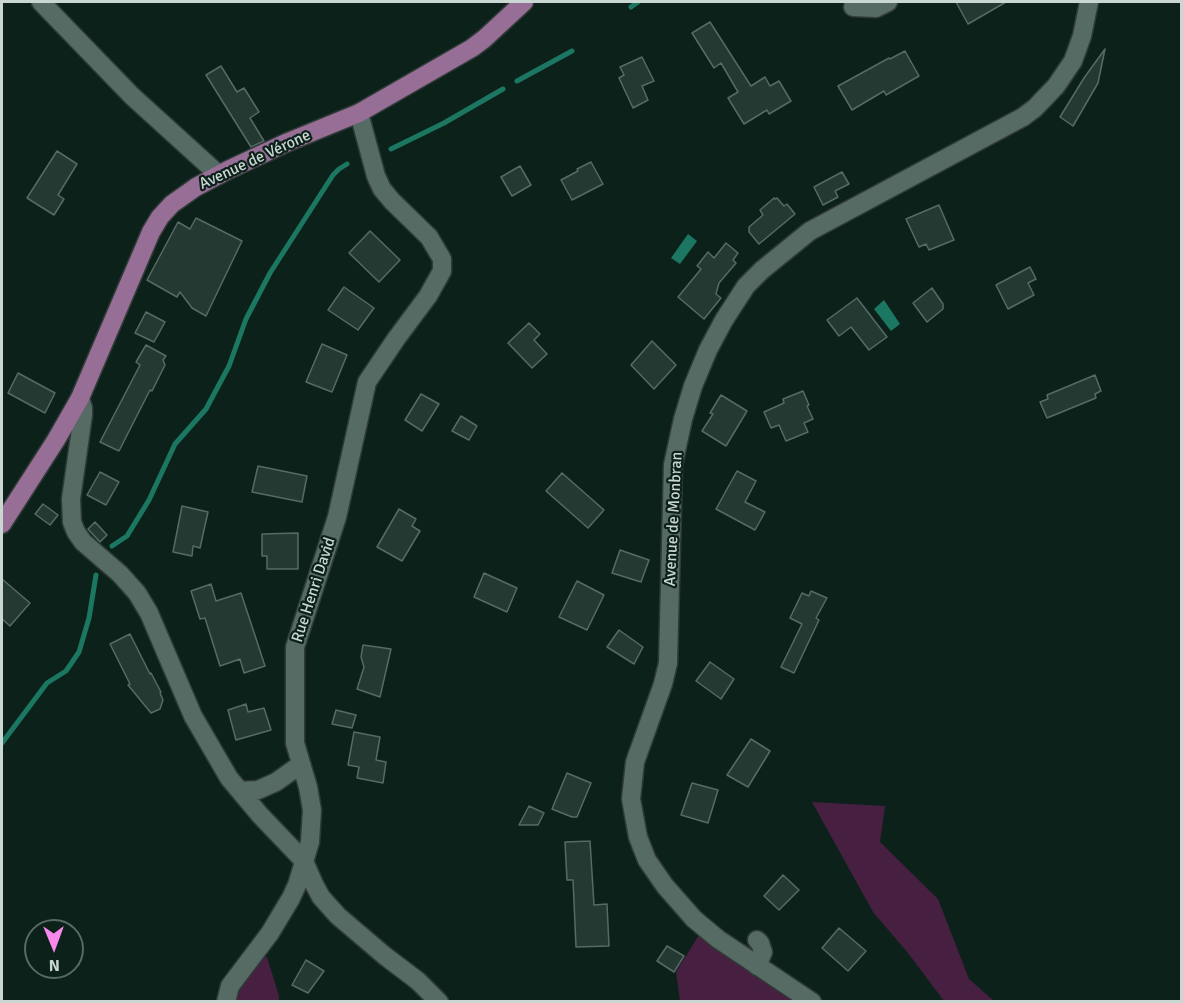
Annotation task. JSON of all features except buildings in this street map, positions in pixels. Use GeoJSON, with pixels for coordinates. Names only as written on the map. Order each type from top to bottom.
{"type":"FeatureCollection","features":[{"type":"Feature","properties":{"kind":"main road","name":"Avenue de Vérone"},"geometry":{"type":"LineString","coordinates":[[2,524],[80,398],[151,232],[160,217],[172,204],[196,187],[219,175],[288,142],[359,113],[472,48],[524,2]]}},
{"type":"Feature","properties":{"kind":"street"},"geometry":{"type":"LineString","coordinates":[[41,2],[132,96],[219,175]]}},
{"type":"Feature","properties":{"kind":"street"},"geometry":{"type":"LineString","coordinates":[[853,7],[876,8],[888,2]]}},
{"type":"Feature","properties":{"kind":"street","name":"Avenue de Monbran"},"geometry":{"type":"LineString","coordinates":[[812,1002],[718,939],[694,919],[665,886],[647,860],[638,837],[631,799],[635,762],[663,684],[668,663],[673,465],[683,419],[693,386],[708,351],[724,320],[746,286],[810,231],[1023,117],[1035,108],[1056,86],[1072,61],[1082,36],[1089,2]]}},
{"type":"Feature","properties":{"kind":"street","name":"Rue Henri David"},"geometry":{"type":"LineString","coordinates":[[226,1002],[230,986],[270,933],[291,898],[310,842],[312,810],[295,743],[295,647],[337,517],[368,382],[428,296],[442,271],[442,259],[429,237],[382,189],[376,176],[359,113]]}},
{"type":"Feature","properties":{"kind":"street"},"geometry":{"type":"LineString","coordinates":[[80,398],[83,415],[71,499],[72,522],[76,532],[137,593],[149,613],[192,716],[223,771],[260,816],[304,861],[321,897],[338,916],[418,981],[439,1002]]}},
{"type":"Feature","properties":{"kind":"street"},"geometry":{"type":"LineString","coordinates":[[240,791],[258,790],[276,782],[300,765]]}},
{"type":"Feature","properties":{"kind":"street"},"geometry":{"type":"LineString","coordinates":[[757,940],[763,952],[757,966]]}},
{"type":"Feature","properties":{"kind":"shaded area"},"geometry":{"type":"Polygon","coordinates":[[[688,234],[697,241],[680,264],[671,258],[688,234]]]}},
{"type":"Feature","properties":{"kind":"shaded area"},"geometry":{"type":"Polygon","coordinates":[[[884,300],[900,324],[891,331],[874,309],[884,300]]]}},
{"type":"Feature","properties":{"kind":"shaded area"},"geometry":{"type":"Polygon","coordinates":[[[812,802],[885,806],[880,842],[938,899],[969,979],[994,1001],[944,1001],[873,912],[812,802]]]}},
{"type":"Feature","properties":{"kind":"shaded area"},"geometry":{"type":"Polygon","coordinates":[[[699,935],[755,975],[812,1001],[680,1001],[676,972],[699,935]]]}},
{"type":"Feature","properties":{"kind":"shaded area"},"geometry":{"type":"Polygon","coordinates":[[[267,957],[279,1001],[233,1001],[238,980],[258,958],[267,957]]]}},
{"type":"Feature","properties":{"kind":"waterway"},"geometry":{"type":"LineString","coordinates":[[631,7],[638,2]]}},
{"type":"Feature","properties":{"kind":"waterway"},"geometry":{"type":"LineString","coordinates":[[517,81],[572,51]]}},
{"type":"Feature","properties":{"kind":"waterway"},"geometry":{"type":"LineString","coordinates":[[391,149],[444,123],[503,89]]}},
{"type":"Feature","properties":{"kind":"waterway"},"geometry":{"type":"LineString","coordinates":[[112,546],[127,536],[149,500],[175,444],[206,409],[229,366],[246,319],[270,273],[333,175],[347,164]]}},
{"type":"Feature","properties":{"kind":"waterway"},"geometry":{"type":"LineString","coordinates":[[2,743],[47,683],[66,671],[79,652],[89,618],[96,575]]}}]}
